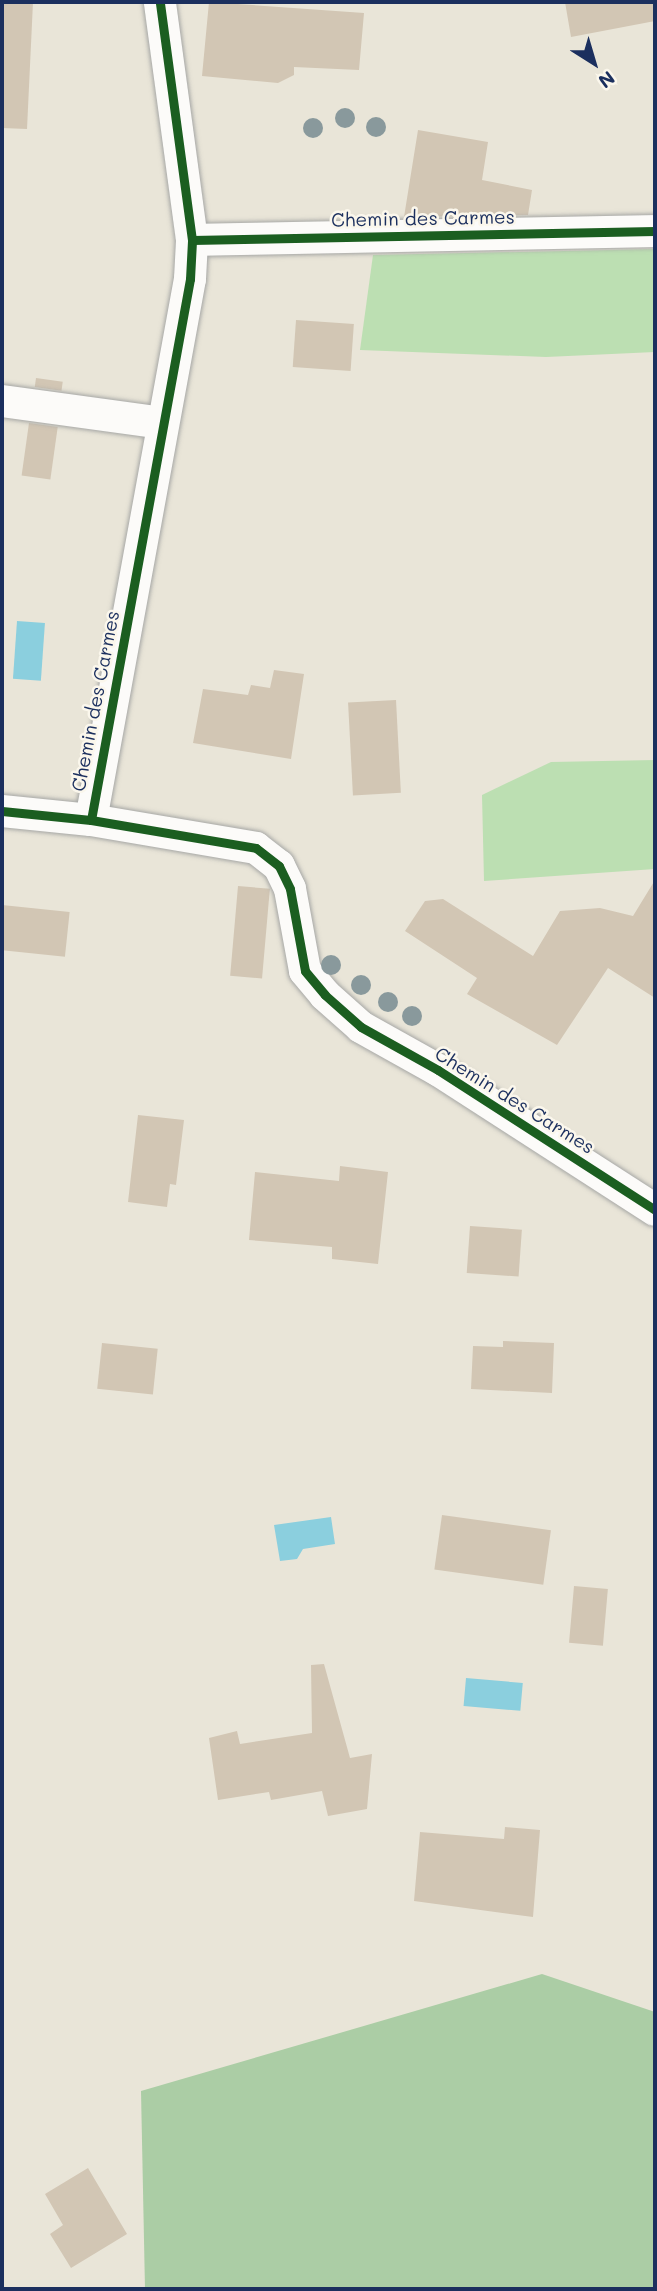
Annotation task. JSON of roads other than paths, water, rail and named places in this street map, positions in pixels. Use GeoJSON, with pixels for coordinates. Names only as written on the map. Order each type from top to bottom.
{"type":"FeatureCollection","features":[{"type":"Feature","properties":{"kind":"street","name":"Chemin des Carmes"},"geometry":{"type":"LineString","coordinates":[[160,2],[192,240],[190,279],[91,820],[256,848],[279,866],[290,889],[304,971],[325,995],[361,1027],[438,1070],[655,1210]]}},
{"type":"Feature","properties":{"kind":"street","name":"Chemin des Carmes"},"geometry":{"type":"LineString","coordinates":[[192,240],[655,231]]}},
{"type":"Feature","properties":{"kind":"street"},"geometry":{"type":"LineString","coordinates":[[2,401],[163,423]]}},
{"type":"Feature","properties":{"kind":"street"},"geometry":{"type":"LineString","coordinates":[[2,811],[91,820]]}},
{"type":"Feature","properties":{"kind":"water"},"geometry":{"type":"Polygon","coordinates":[[[17,621],[45,623],[41,681],[13,679],[17,621]]]}},
{"type":"Feature","properties":{"kind":"water"},"geometry":{"type":"Polygon","coordinates":[[[331,1517],[335,1544],[303,1549],[297,1559],[280,1561],[274,1525],[331,1517]]]}},
{"type":"Feature","properties":{"kind":"water"},"geometry":{"type":"Polygon","coordinates":[[[466,1678],[523,1683],[520,1711],[464,1706],[466,1678]]]}}]}
